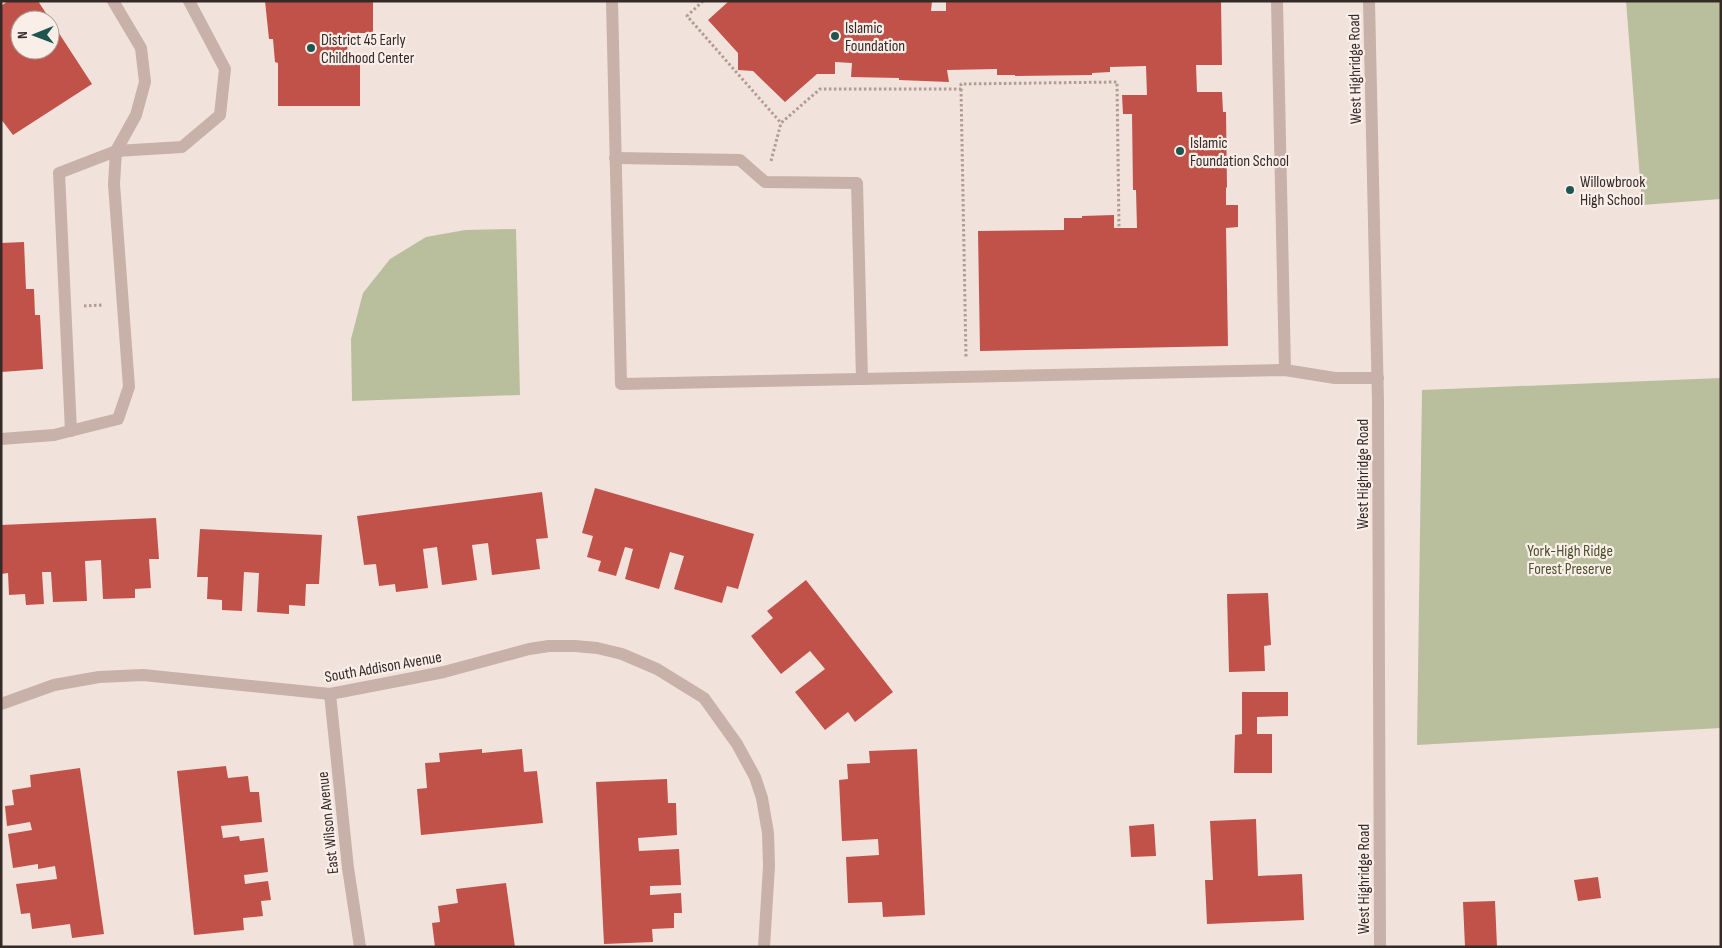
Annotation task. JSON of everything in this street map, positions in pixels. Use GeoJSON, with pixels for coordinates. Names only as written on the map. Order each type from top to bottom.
{"type":"FeatureCollection","features":[{"type":"Feature","properties":{"kind":"street"},"geometry":{"type":"LineString","coordinates":[[1,439],[54,435],[118,419],[129,387],[114,184],[116,151],[136,115],[145,82],[141,48],[113,1]]}},
{"type":"Feature","properties":{"kind":"street"},"geometry":{"type":"LineString","coordinates":[[71,431],[59,173],[116,151],[182,148],[220,115],[225,69],[189,1]]}},
{"type":"Feature","properties":{"kind":"street"},"geometry":{"type":"LineString","coordinates":[[612,1],[621,384],[1285,370],[1335,378],[1378,378]]}},
{"type":"Feature","properties":{"kind":"street"},"geometry":{"type":"LineString","coordinates":[[1277,1],[1285,370]]}},
{"type":"Feature","properties":{"kind":"street","name":"West Highridge Road"},"geometry":{"type":"LineString","coordinates":[[1369,1],[1378,378],[1380,947]]}},
{"type":"Feature","properties":{"kind":"street"},"geometry":{"type":"LineString","coordinates":[[615,158],[740,160],[765,182],[857,183],[862,379]]}},
{"type":"Feature","properties":{"kind":"street","name":"South Addison Avenue"},"geometry":{"type":"LineString","coordinates":[[1,704],[54,685],[99,677],[143,675],[330,694],[444,672],[529,649],[548,646],[597,648],[622,654],[650,666],[704,698],[738,744],[755,777],[762,798],[768,833],[769,866],[764,947]]}},
{"type":"Feature","properties":{"kind":"street","name":"East Wilson Avenue"},"geometry":{"type":"LineString","coordinates":[[330,694],[348,868],[360,947]]}},
{"type":"Feature","properties":{"kind":"path"},"geometry":{"type":"LineString","coordinates":[[703,1],[687,16],[782,123]]}},
{"type":"Feature","properties":{"kind":"path"},"geometry":{"type":"LineString","coordinates":[[966,360],[961,84],[1117,82],[1119,228]]}},
{"type":"Feature","properties":{"kind":"path"},"geometry":{"type":"LineString","coordinates":[[765,182],[782,123],[820,88],[961,89]]}},
{"type":"Feature","properties":{"kind":"path"},"geometry":{"type":"LineString","coordinates":[[65,307],[123,304]]}},
{"type":"Feature","properties":{"kind":"green space"},"geometry":{"type":"Polygon","coordinates":[[[1626,1],[1721,1],[1721,199],[1642,205],[1626,1]]]}},
{"type":"Feature","properties":{"kind":"green space"},"geometry":{"type":"Polygon","coordinates":[[[516,229],[520,395],[352,401],[351,339],[363,293],[390,259],[426,237],[465,230],[516,229]]]}},
{"type":"Feature","properties":{"kind":"green space","name":"York-High Ridge Forest Preserve"},"geometry":{"type":"Polygon","coordinates":[[[1721,378],[1721,728],[1417,745],[1422,390],[1721,378]]]}},
{"type":"Feature","properties":{"kind":"building"},"geometry":{"type":"Polygon","coordinates":[[[8,1],[38,1],[44,10],[10,10],[10,60],[60,60],[60,35],[92,84],[13,135],[1,119],[1,6],[8,1]]]}},
{"type":"Feature","properties":{"kind":"building","name":"District 45 Early Childhood Center"},"geometry":{"type":"Polygon","coordinates":[[[265,1],[373,1],[373,33],[348,33],[347,58],[360,58],[360,106],[278,106],[278,63],[275,62],[273,39],[269,39],[265,1]]]}},
{"type":"Feature","properties":{"kind":"building","name":"Islamic Foundation School"},"geometry":{"type":"Polygon","coordinates":[[[729,1],[932,1],[931,11],[946,11],[946,1],[1221,1],[1222,65],[1196,65],[1197,92],[1222,92],[1223,112],[1226,112],[1226,205],[1238,205],[1238,227],[1226,228],[1228,346],[980,351],[978,231],[1064,230],[1064,218],[1114,215],[1114,228],[1137,228],[1136,190],[1133,190],[1132,114],[1123,114],[1122,95],[1147,95],[1146,66],[1110,67],[1110,72],[1092,73],[1092,75],[1015,76],[997,75],[997,69],[947,70],[949,82],[851,77],[852,63],[835,62],[835,74],[817,74],[785,102],[753,71],[738,70],[738,53],[708,20],[729,1]]]}},
{"type":"Feature","properties":{"kind":"building"},"geometry":{"type":"Polygon","coordinates":[[[24,242],[26,289],[34,289],[35,315],[40,315],[43,369],[1,372],[1,243],[24,242]]]}},
{"type":"Feature","properties":{"kind":"building"},"geometry":{"type":"Polygon","coordinates":[[[595,488],[754,534],[738,589],[727,586],[722,603],[674,589],[684,556],[670,552],[659,589],[625,579],[633,549],[625,547],[616,576],[598,571],[601,561],[587,557],[593,536],[582,533],[595,488]]]}},
{"type":"Feature","properties":{"kind":"building"},"geometry":{"type":"Polygon","coordinates":[[[542,492],[548,538],[536,539],[540,569],[492,575],[488,543],[472,545],[477,580],[442,585],[437,547],[423,549],[428,588],[396,592],[395,584],[379,586],[376,564],[364,565],[357,516],[542,492]]]}},
{"type":"Feature","properties":{"kind":"building"},"geometry":{"type":"Polygon","coordinates":[[[156,518],[159,559],[149,559],[151,588],[135,589],[135,598],[103,599],[101,560],[85,561],[87,601],[53,602],[51,572],[42,572],[44,604],[26,605],[25,594],[9,595],[8,573],[1,574],[1,525],[156,518]]]}},
{"type":"Feature","properties":{"kind":"building"},"geometry":{"type":"Polygon","coordinates":[[[200,529],[322,535],[319,584],[306,584],[305,606],[289,605],[289,614],[257,612],[259,573],[244,572],[242,611],[222,610],[222,600],[207,599],[208,577],[197,577],[200,529]]]}},
{"type":"Feature","properties":{"kind":"building"},"geometry":{"type":"Polygon","coordinates":[[[806,580],[893,692],[855,722],[848,712],[825,730],[795,692],[825,669],[810,651],[781,674],[751,636],[773,618],[767,611],[806,580]]]}},
{"type":"Feature","properties":{"kind":"building"},"geometry":{"type":"Polygon","coordinates":[[[1268,593],[1271,645],[1264,646],[1265,671],[1229,672],[1227,594],[1268,593]]]}},
{"type":"Feature","properties":{"kind":"building"},"geometry":{"type":"Polygon","coordinates":[[[1242,692],[1288,692],[1288,716],[1257,717],[1257,734],[1272,734],[1272,773],[1234,773],[1235,735],[1242,734],[1242,692]]]}},
{"type":"Feature","properties":{"kind":"building"},"geometry":{"type":"Polygon","coordinates":[[[482,749],[482,753],[522,749],[524,772],[537,771],[543,823],[421,835],[417,789],[427,788],[425,763],[440,762],[439,753],[482,749]]]}},
{"type":"Feature","properties":{"kind":"building"},"geometry":{"type":"Polygon","coordinates":[[[917,749],[925,915],[883,917],[882,902],[848,903],[846,857],[879,855],[878,839],[842,841],[839,780],[848,779],[847,764],[870,763],[869,751],[917,749]]]}},
{"type":"Feature","properties":{"kind":"building"},"geometry":{"type":"Polygon","coordinates":[[[226,766],[228,778],[248,776],[250,792],[259,792],[262,822],[221,826],[223,838],[239,836],[240,841],[264,838],[268,872],[244,875],[245,884],[268,881],[271,900],[261,901],[263,916],[243,918],[244,930],[194,935],[177,771],[226,766]]]}},
{"type":"Feature","properties":{"kind":"building"},"geometry":{"type":"Polygon","coordinates":[[[80,768],[104,934],[72,938],[70,924],[32,929],[30,913],[21,914],[16,884],[57,879],[55,866],[38,869],[38,864],[13,868],[8,834],[32,830],[30,822],[7,826],[5,806],[14,805],[12,790],[31,787],[30,775],[80,768]]]}},
{"type":"Feature","properties":{"kind":"building"},"geometry":{"type":"Polygon","coordinates":[[[667,779],[668,803],[676,803],[677,835],[638,838],[639,851],[679,849],[681,885],[650,886],[650,895],[681,893],[682,913],[674,913],[674,928],[652,929],[653,942],[604,944],[596,782],[667,779]]]}},
{"type":"Feature","properties":{"kind":"building"},"geometry":{"type":"Polygon","coordinates":[[[1256,819],[1258,876],[1302,874],[1304,920],[1207,924],[1205,880],[1213,880],[1210,821],[1256,819]]]}},
{"type":"Feature","properties":{"kind":"building"},"geometry":{"type":"Polygon","coordinates":[[[1154,824],[1156,856],[1131,857],[1129,826],[1154,824]]]}},
{"type":"Feature","properties":{"kind":"building"},"geometry":{"type":"Polygon","coordinates":[[[1598,877],[1601,898],[1578,901],[1574,880],[1598,877]]]}},
{"type":"Feature","properties":{"kind":"building"},"geometry":{"type":"Polygon","coordinates":[[[506,883],[515,947],[435,947],[432,923],[440,922],[438,906],[458,903],[456,889],[506,883]]]}},
{"type":"Feature","properties":{"kind":"building"},"geometry":{"type":"Polygon","coordinates":[[[1495,901],[1497,947],[1465,947],[1463,902],[1495,901]]]}},
{"type":"Feature","properties":{"kind":"place","name":"Islamic Foundation"},"geometry":{"type":"Point","coordinates":[835,36]}},
{"type":"Feature","properties":{"kind":"place","name":"District 45 Early Childhood Center"},"geometry":{"type":"Point","coordinates":[311,48]}},
{"type":"Feature","properties":{"kind":"place","name":"Islamic Foundation School"},"geometry":{"type":"Point","coordinates":[1180,151]}},
{"type":"Feature","properties":{"kind":"place","name":"Willowbrook High School"},"geometry":{"type":"Point","coordinates":[1570,190]}}]}
